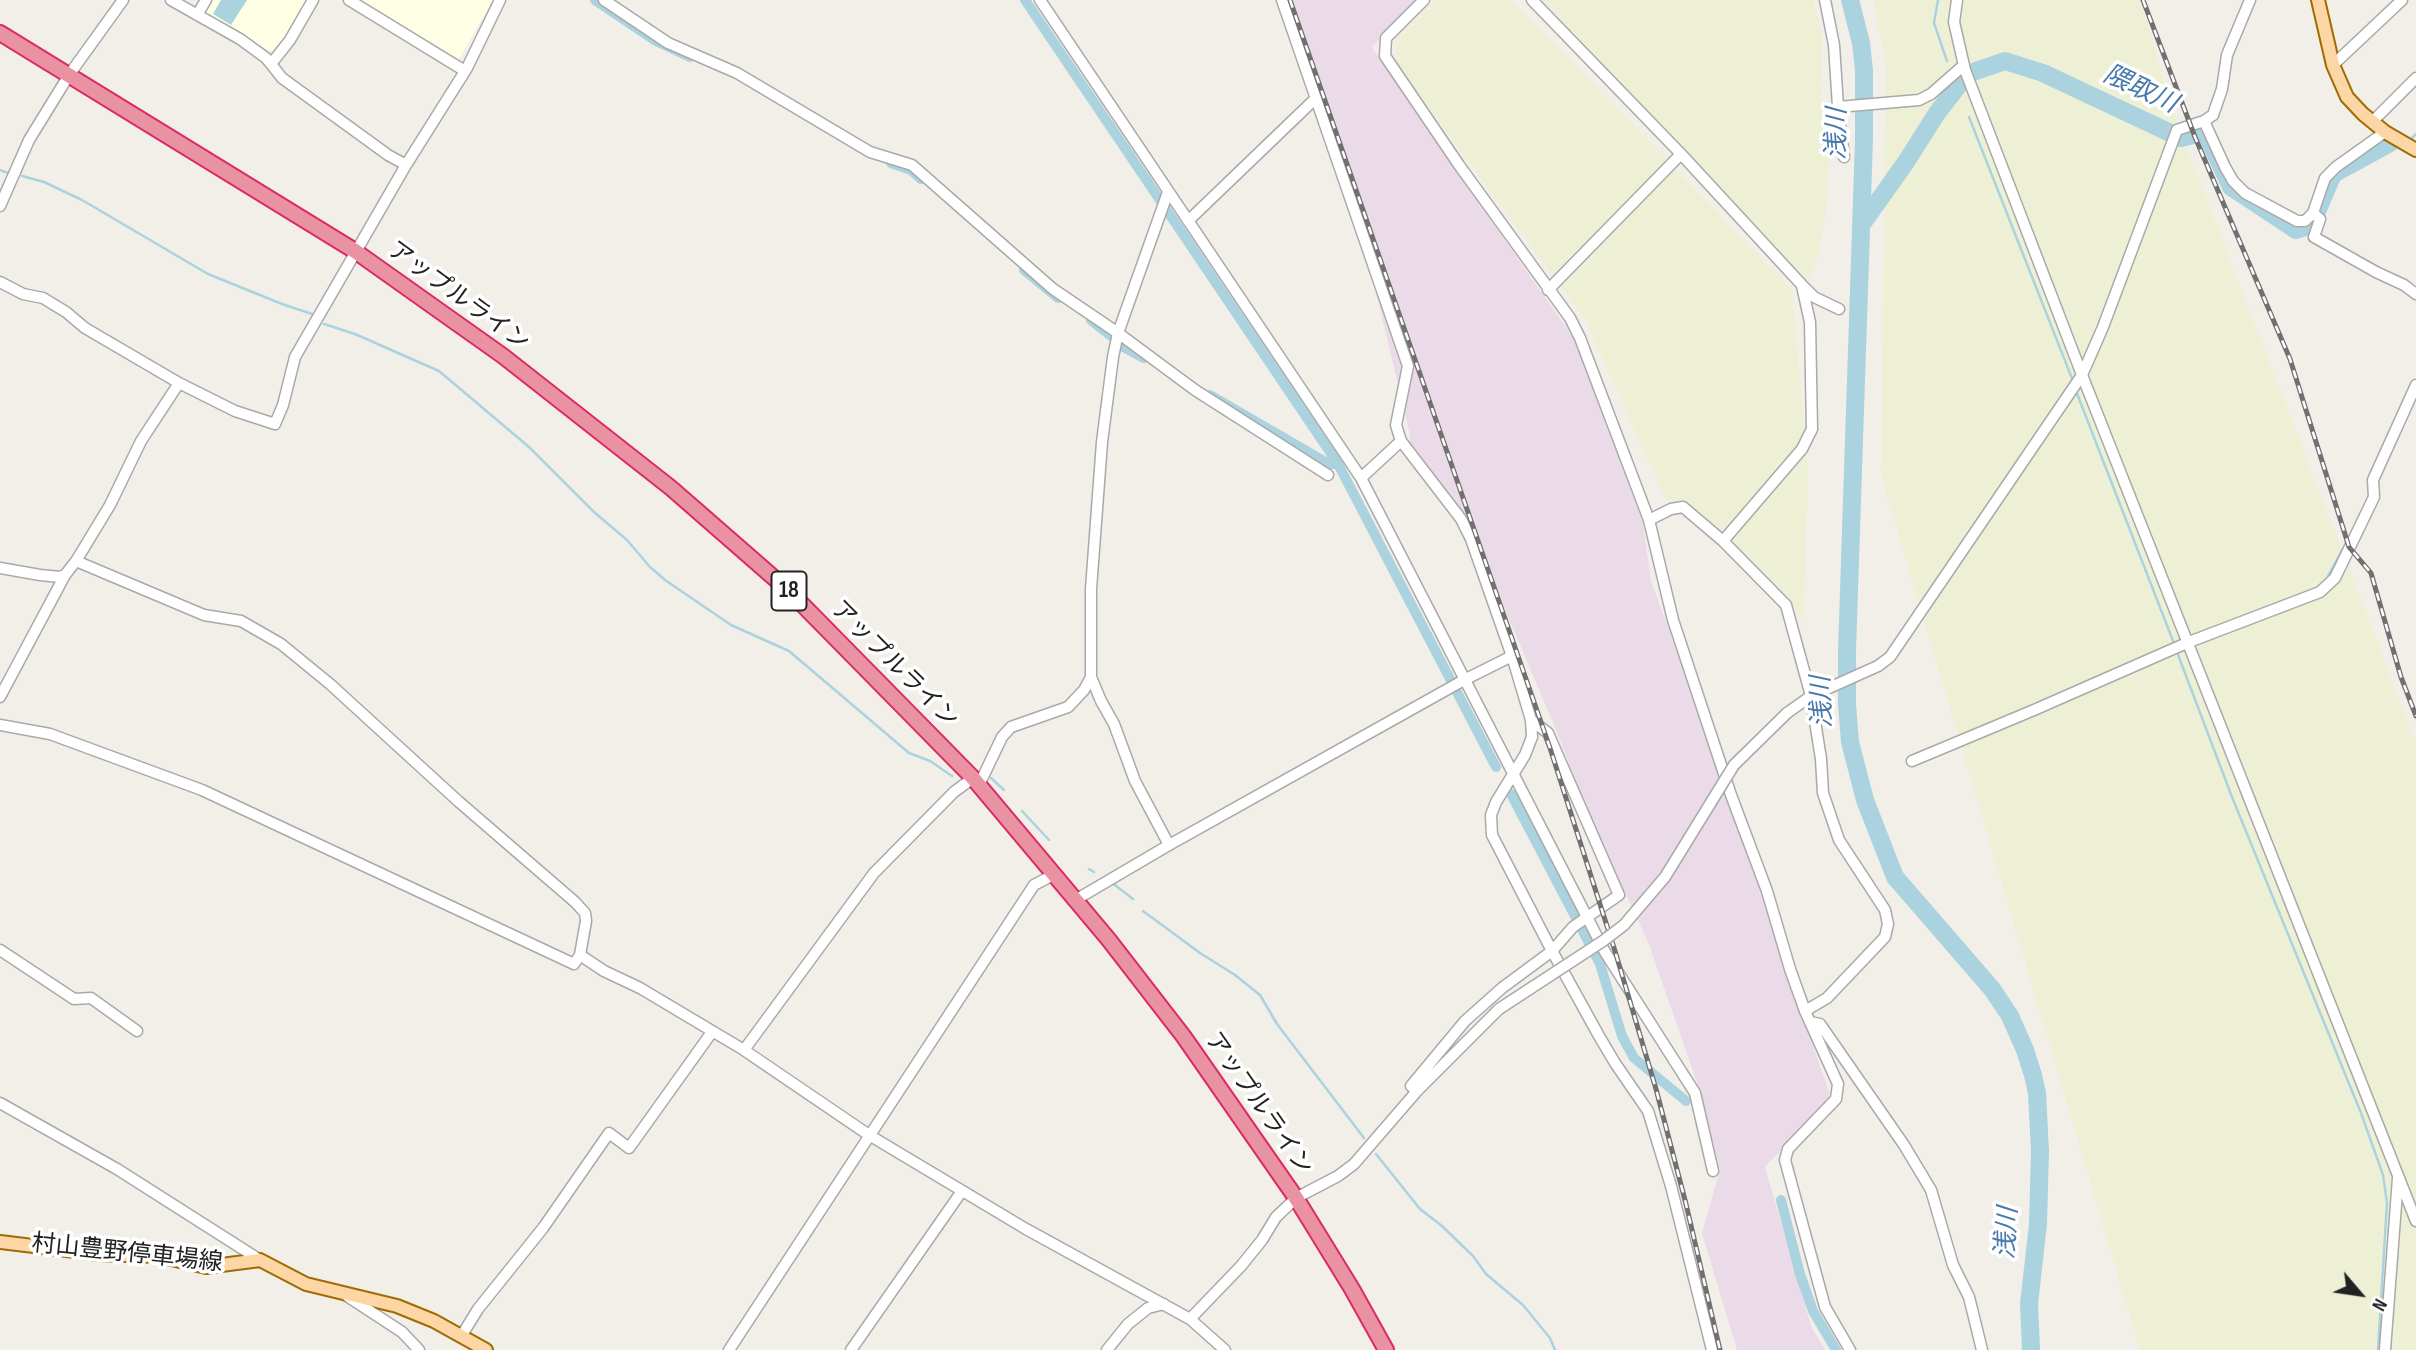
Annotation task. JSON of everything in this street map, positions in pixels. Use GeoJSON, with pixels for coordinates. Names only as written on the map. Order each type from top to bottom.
{"type":"FeatureCollection","features":[{"type":"Feature","properties":{"kind":"highway","name":"アップルライン"},"geometry":{"type":"LineString","coordinates":[[0,33],[355,251],[503,356],[671,488],[789,591],[976,781],[1077,899],[1184,1037],[1296,1198],[1386,1350]]}},
{"type":"Feature","properties":{"kind":"main road"},"geometry":{"type":"LineString","coordinates":[[2318,0],[2333,65],[2347,97],[2385,132],[2416,150]]}},
{"type":"Feature","properties":{"kind":"main road","name":"村山豊野停車場線"},"geometry":{"type":"LineString","coordinates":[[0,1242],[99,1254],[158,1256],[206,1267],[260,1261]]}},
{"type":"Feature","properties":{"kind":"main road"},"geometry":{"type":"LineString","coordinates":[[260,1261],[306,1284],[397,1306],[462,1335],[486,1350]]}},
{"type":"Feature","properties":{"kind":"street"},"geometry":{"type":"LineString","coordinates":[[0,206],[29,139],[69,75],[122,0]]}},
{"type":"Feature","properties":{"kind":"street"},"geometry":{"type":"LineString","coordinates":[[171,0],[240,40],[265,58],[282,78],[388,155],[406,165]]}},
{"type":"Feature","properties":{"kind":"street"},"geometry":{"type":"LineString","coordinates":[[198,15],[206,0]]}},
{"type":"Feature","properties":{"kind":"street"},"geometry":{"type":"LineString","coordinates":[[271,64],[290,40],[313,0]]}},
{"type":"Feature","properties":{"kind":"street"},"geometry":{"type":"LineString","coordinates":[[349,0],[465,71]]}},
{"type":"Feature","properties":{"kind":"street"},"geometry":{"type":"LineString","coordinates":[[0,282],[23,294],[43,298],[85,328],[179,383],[235,411],[275,424],[284,405],[295,358],[355,251],[465,71],[500,0]]}},
{"type":"Feature","properties":{"kind":"street"},"geometry":{"type":"LineString","coordinates":[[604,0],[668,43],[737,73],[870,152],[912,165],[1053,289],[1195,390],[1328,475]]}},
{"type":"Feature","properties":{"kind":"street"},"geometry":{"type":"LineString","coordinates":[[1040,0],[1166,195],[1188,221],[1361,478],[1461,681],[1586,920],[1695,1093],[1713,1171]]}},
{"type":"Feature","properties":{"kind":"street"},"geometry":{"type":"LineString","coordinates":[[1282,0],[1408,366],[1396,425],[1401,441],[1461,519],[1471,539],[1512,656],[1531,720],[1532,737],[1525,755],[1491,815],[1492,835],[1552,951],[1615,1063],[1648,1111],[1671,1186],[1712,1350]]}},
{"type":"Feature","properties":{"kind":"street"},"geometry":{"type":"LineString","coordinates":[[1424,0],[1386,38],[1385,56],[1570,318],[1580,338],[1649,520],[1673,620],[1805,1011],[1838,1084],[1836,1099],[1787,1149],[1785,1160],[1825,1307],[1850,1350]]}},
{"type":"Feature","properties":{"kind":"street"},"geometry":{"type":"LineString","coordinates":[[1532,0],[1681,154],[1802,285],[1814,297],[1839,309]]}},
{"type":"Feature","properties":{"kind":"street"},"geometry":{"type":"LineString","coordinates":[[1825,0],[1835,45],[1844,157]]}},
{"type":"Feature","properties":{"kind":"street"},"geometry":{"type":"LineString","coordinates":[[1957,0],[1954,22],[1965,68],[2082,375],[2416,1221]]}},
{"type":"Feature","properties":{"kind":"street"},"geometry":{"type":"LineString","coordinates":[[1190,1319],[1241,1266],[1276,1217],[1296,1198],[1338,1176],[1354,1164],[1417,1091],[1499,1009],[1624,925],[1665,877],[1734,765],[1787,713],[1811,696],[1872,669],[1890,657],[2082,375],[2177,130],[2204,121],[2214,112],[2222,89],[2227,55],[2250,0]]}},
{"type":"Feature","properties":{"kind":"street"},"geometry":{"type":"LineString","coordinates":[[2333,65],[2402,0]]}},
{"type":"Feature","properties":{"kind":"street"},"geometry":{"type":"LineString","coordinates":[[1840,107],[1919,100],[1965,68]]}},
{"type":"Feature","properties":{"kind":"street"},"geometry":{"type":"LineString","coordinates":[[2372,122],[2416,78]]}},
{"type":"Feature","properties":{"kind":"street"},"geometry":{"type":"LineString","coordinates":[[1188,221],[1315,99]]}},
{"type":"Feature","properties":{"kind":"street"},"geometry":{"type":"LineString","coordinates":[[2204,121],[2233,181],[2245,193],[2297,221],[2305,221],[2315,215],[2325,178],[2385,132]]}},
{"type":"Feature","properties":{"kind":"street"},"geometry":{"type":"LineString","coordinates":[[1548,290],[1681,154]]}},
{"type":"Feature","properties":{"kind":"street"},"geometry":{"type":"LineString","coordinates":[[1166,195],[1118,333],[1102,442],[1091,589],[1091,677],[1114,724],[1135,781],[1169,845]]}},
{"type":"Feature","properties":{"kind":"street"},"geometry":{"type":"LineString","coordinates":[[2315,215],[2320,219],[2314,237],[2416,294]]}},
{"type":"Feature","properties":{"kind":"street"},"geometry":{"type":"LineString","coordinates":[[1723,541],[1802,449],[1812,429],[1810,322],[1802,285]]}},
{"type":"Feature","properties":{"kind":"street"},"geometry":{"type":"LineString","coordinates":[[0,697],[65,575],[110,505],[141,441],[179,383]]}},
{"type":"Feature","properties":{"kind":"street"},"geometry":{"type":"LineString","coordinates":[[1912,761],[2189,642],[2320,592],[2336,578],[2374,497],[2373,480],[2416,385]]}},
{"type":"Feature","properties":{"kind":"street"},"geometry":{"type":"LineString","coordinates":[[1361,478],[1401,441]]}},
{"type":"Feature","properties":{"kind":"street"},"geometry":{"type":"LineString","coordinates":[[1649,520],[1671,509],[1682,507],[1723,541],[1786,605],[1811,696],[1821,759],[1823,793],[1839,840],[1885,910],[1888,925],[1885,937],[1827,998],[1805,1011]]}},
{"type":"Feature","properties":{"kind":"street"},"geometry":{"type":"LineString","coordinates":[[0,725],[50,734],[202,789],[574,964],[580,955],[586,921],[585,913],[575,902],[458,801],[330,684],[281,644],[242,621],[204,615],[76,561]]}},
{"type":"Feature","properties":{"kind":"street"},"geometry":{"type":"LineString","coordinates":[[0,568],[50,576],[65,575]]}},
{"type":"Feature","properties":{"kind":"street"},"geometry":{"type":"LineString","coordinates":[[1077,899],[1461,681],[1512,656]]}},
{"type":"Feature","properties":{"kind":"street"},"geometry":{"type":"LineString","coordinates":[[744,1050],[874,873],[954,792],[976,781],[1002,737],[1011,727],[1068,707],[1084,690],[1091,677]]}},
{"type":"Feature","properties":{"kind":"street"},"geometry":{"type":"LineString","coordinates":[[1417,1091],[1410,1086],[1465,1021],[1502,988],[1552,951],[1573,927],[1619,895],[1548,733],[1531,720]]}},
{"type":"Feature","properties":{"kind":"street"},"geometry":{"type":"LineString","coordinates":[[729,1350],[1034,884],[1055,874]]}},
{"type":"Feature","properties":{"kind":"street"},"geometry":{"type":"LineString","coordinates":[[0,950],[74,999],[92,998],[137,1031]]}},
{"type":"Feature","properties":{"kind":"street"},"geometry":{"type":"LineString","coordinates":[[580,955],[744,1050],[869,1135],[962,1191],[1190,1319],[1225,1350]]}},
{"type":"Feature","properties":{"kind":"street"},"geometry":{"type":"LineString","coordinates":[[1810,1022],[1820,1024],[1904,1145],[1931,1190],[1953,1265],[1969,1297],[1982,1350]]}},
{"type":"Feature","properties":{"kind":"street"},"geometry":{"type":"LineString","coordinates":[[462,1335],[478,1309],[543,1228],[609,1133],[629,1148],[712,1032]]}},
{"type":"Feature","properties":{"kind":"street"},"geometry":{"type":"LineString","coordinates":[[0,1103],[117,1169],[260,1261]]}},
{"type":"Feature","properties":{"kind":"street"},"geometry":{"type":"LineString","coordinates":[[2385,1350],[2398,1174]]}},
{"type":"Feature","properties":{"kind":"street"},"geometry":{"type":"LineString","coordinates":[[850,1350],[962,1191]]}},
{"type":"Feature","properties":{"kind":"street"},"geometry":{"type":"LineString","coordinates":[[343,1293],[402,1332],[419,1350]]}},
{"type":"Feature","properties":{"kind":"street"},"geometry":{"type":"LineString","coordinates":[[1107,1350],[1129,1324],[1148,1308],[1164,1304]]}},
{"type":"Feature","properties":{"kind":"shaded area"},"geometry":{"type":"Polygon","coordinates":[[[210,0],[307,0],[274,53],[202,14],[210,0]]]}},
{"type":"Feature","properties":{"kind":"shaded area"},"geometry":{"type":"Polygon","coordinates":[[[360,0],[493,0],[459,59],[360,0]]]}},
{"type":"Feature","properties":{"kind":"shaded area"},"geometry":{"type":"Polygon","coordinates":[[[1284,0],[1417,0],[1372,47],[1575,340],[1643,524],[1651,581],[1831,1098],[1765,1167],[1811,1326],[1825,1350],[1737,1350],[1702,1233],[1720,1170],[1701,1094],[1648,942],[1586,808],[1472,531],[1410,445],[1410,435],[1365,246],[1284,0]]]}},
{"type":"Feature","properties":{"kind":"shaded area"},"geometry":{"type":"Polygon","coordinates":[[[1435,0],[1513,0],[1792,290],[1808,467],[1804,622],[1788,599],[1688,505],[1665,499],[1585,319],[1398,67],[1395,41],[1435,0]]]}},
{"type":"Feature","properties":{"kind":"shaded area"},"geometry":{"type":"Polygon","coordinates":[[[1543,0],[1813,0],[1823,36],[1821,87],[1830,143],[1826,209],[1819,251],[1808,282],[1543,0]]]}},
{"type":"Feature","properties":{"kind":"shaded area"},"geometry":{"type":"Polygon","coordinates":[[[1873,0],[2141,0],[2169,101],[2416,743],[2416,1350],[2140,1350],[1881,475],[1886,64],[1873,0]]]}},
{"type":"Feature","properties":{"kind":"water"},"geometry":{"type":"Polygon","coordinates":[[[221,0],[247,0],[231,25],[213,14],[221,0]]]}},
{"type":"Feature","properties":{"kind":"waterway"},"geometry":{"type":"LineString","coordinates":[[595,0],[656,41],[690,57]]}},
{"type":"Feature","properties":{"kind":"waterway"},"geometry":{"type":"LineString","coordinates":[[1025,0],[1338,464],[1496,767]]}},
{"type":"Feature","properties":{"kind":"waterway","name":"浅川"},"geometry":{"type":"LineString","coordinates":[[1850,0],[1861,43],[1864,70],[1847,651],[1850,742],[1865,800],[1895,877],[1992,989],[2010,1016],[2033,1075],[2037,1093],[2040,1151],[2038,1224],[2029,1304],[2031,1350]]}},
{"type":"Feature","properties":{"kind":"waterway"},"geometry":{"type":"LineString","coordinates":[[1938,0],[1934,23],[1947,61]]}},
{"type":"Feature","properties":{"kind":"waterway","name":"隈取川"},"geometry":{"type":"LineString","coordinates":[[1862,224],[1937,113],[1962,81],[1970,73],[2005,61],[2043,73],[2181,138],[2205,132],[2231,187],[2296,230],[2313,221],[2333,174],[2390,143]]}},
{"type":"Feature","properties":{"kind":"waterway"},"geometry":{"type":"LineString","coordinates":[[1969,117],[2073,381]]}},
{"type":"Feature","properties":{"kind":"waterway","name":"隈取川"},"geometry":{"type":"LineString","coordinates":[[2411,139],[2416,134]]}},
{"type":"Feature","properties":{"kind":"waterway"},"geometry":{"type":"LineString","coordinates":[[891,163],[911,170],[921,179]]}},
{"type":"Feature","properties":{"kind":"waterway"},"geometry":{"type":"LineString","coordinates":[[0,170],[8,173]]}},
{"type":"Feature","properties":{"kind":"waterway"},"geometry":{"type":"LineString","coordinates":[[22,176],[44,182],[82,200],[208,274],[312,314]]}},
{"type":"Feature","properties":{"kind":"waterway"},"geometry":{"type":"LineString","coordinates":[[1024,270],[1058,298]]}},
{"type":"Feature","properties":{"kind":"waterway"},"geometry":{"type":"LineString","coordinates":[[1091,320],[1111,336]]}},
{"type":"Feature","properties":{"kind":"waterway"},"geometry":{"type":"LineString","coordinates":[[324,324],[355,334],[439,371],[529,447],[665,580],[731,625],[789,651],[909,753],[930,761],[952,776]]}},
{"type":"Feature","properties":{"kind":"waterway"},"geometry":{"type":"LineString","coordinates":[[1122,346],[1144,358]]}},
{"type":"Feature","properties":{"kind":"waterway"},"geometry":{"type":"LineString","coordinates":[[2076,391],[2175,646]]}},
{"type":"Feature","properties":{"kind":"waterway"},"geometry":{"type":"LineString","coordinates":[[1210,395],[1329,464],[1338,464]]}},
{"type":"Feature","properties":{"kind":"waterway"},"geometry":{"type":"LineString","coordinates":[[2328,576],[2351,534]]}},
{"type":"Feature","properties":{"kind":"waterway"},"geometry":{"type":"LineString","coordinates":[[2177,652],[2232,797],[2361,1113],[2383,1175],[2387,1203],[2378,1350]]}},
{"type":"Feature","properties":{"kind":"waterway"},"geometry":{"type":"LineString","coordinates":[[991,778],[1004,790]]}},
{"type":"Feature","properties":{"kind":"waterway"},"geometry":{"type":"LineString","coordinates":[[1511,794],[1600,964],[1622,1036],[1634,1058],[1686,1101]]}},
{"type":"Feature","properties":{"kind":"waterway"},"geometry":{"type":"LineString","coordinates":[[1022,811],[1049,840]]}},
{"type":"Feature","properties":{"kind":"waterway"},"geometry":{"type":"LineString","coordinates":[[1089,869],[1094,872]]}},
{"type":"Feature","properties":{"kind":"waterway"},"geometry":{"type":"LineString","coordinates":[[1111,882],[1133,899]]}},
{"type":"Feature","properties":{"kind":"waterway"},"geometry":{"type":"LineString","coordinates":[[1143,911],[1260,995],[1277,1024],[1364,1138]]}},
{"type":"Feature","properties":{"kind":"waterway"},"geometry":{"type":"LineString","coordinates":[[1376,1154],[1420,1209],[1442,1226],[1473,1256],[1486,1274],[1523,1305],[1550,1338],[1555,1350]]}},
{"type":"Feature","properties":{"kind":"waterway"},"geometry":{"type":"LineString","coordinates":[[1781,1200],[1800,1274],[1813,1311],[1836,1350]]}},
{"type":"Feature","properties":{"kind":"railway"},"geometry":{"type":"LineString","coordinates":[[1290,0],[1550,748],[1615,951],[1656,1089],[1720,1350]]}},
{"type":"Feature","properties":{"kind":"railway"},"geometry":{"type":"LineString","coordinates":[[2143,0],[2195,137],[2290,359],[2349,547],[2371,573],[2401,677],[2416,716]]}}]}
